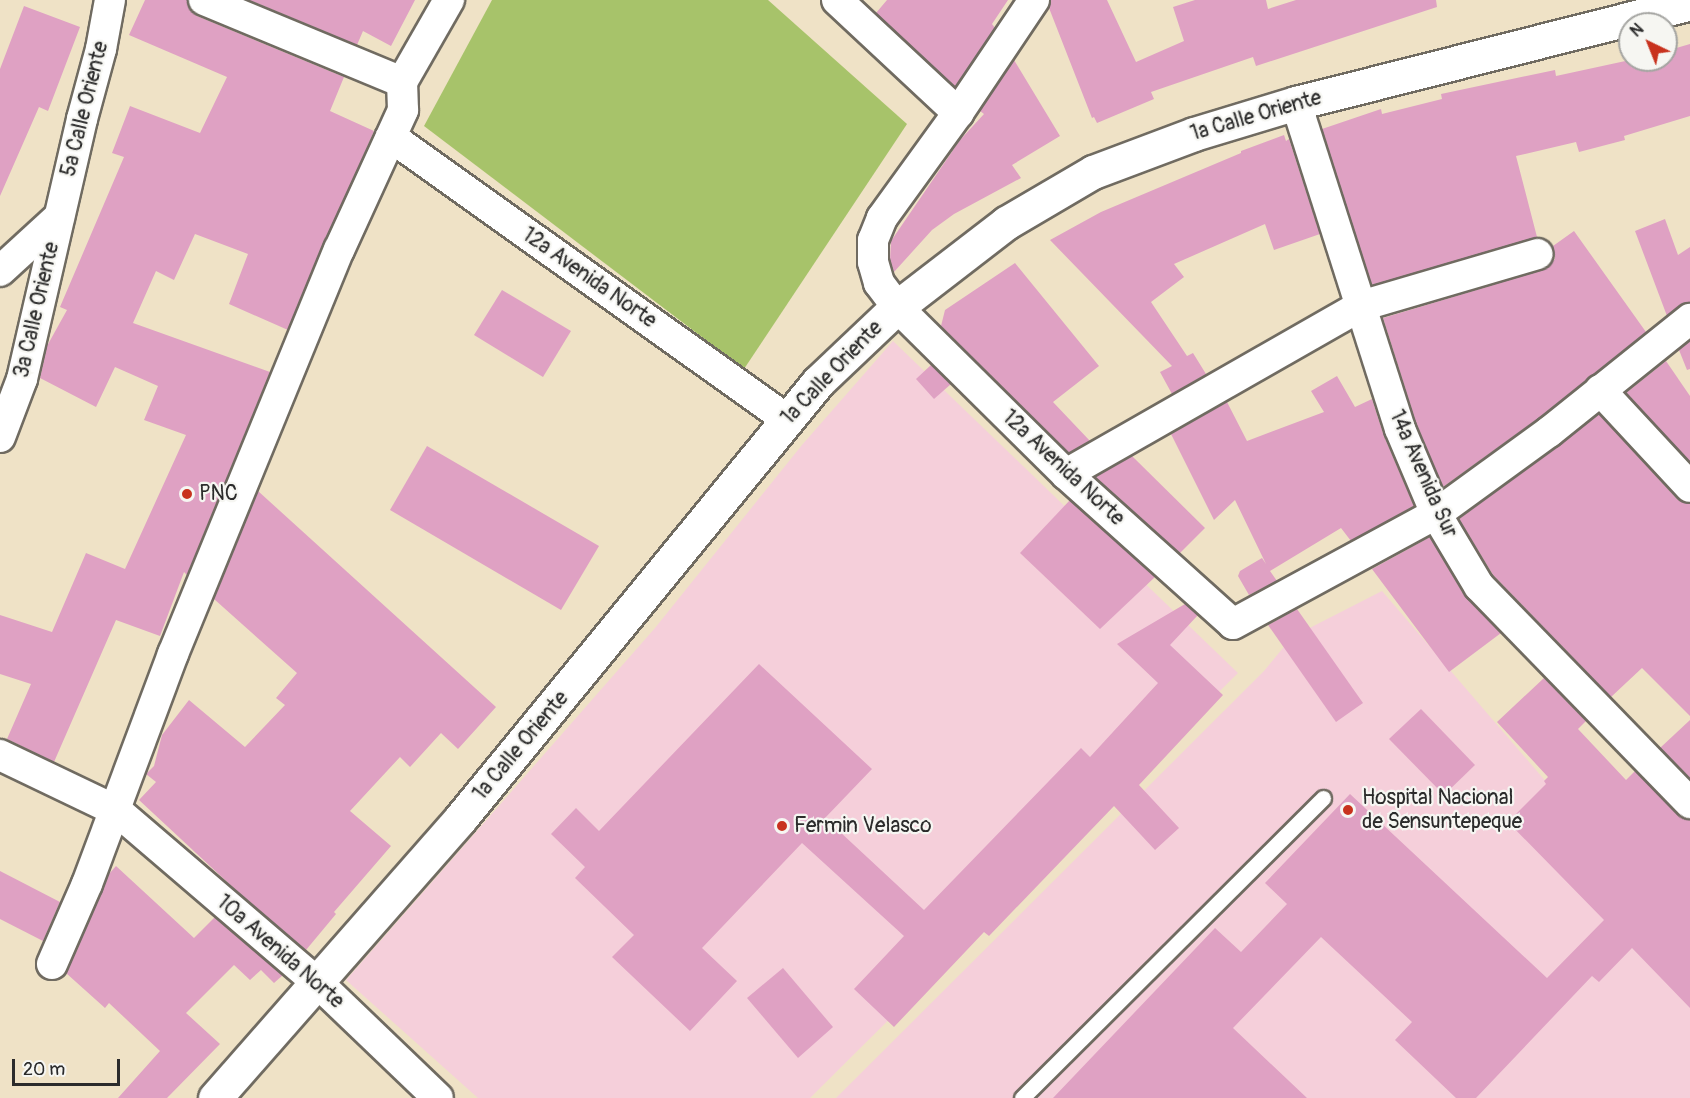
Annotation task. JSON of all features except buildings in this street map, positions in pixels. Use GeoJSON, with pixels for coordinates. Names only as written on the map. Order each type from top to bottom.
{"type":"FeatureCollection","features":[{"type":"Feature","properties":{"kind":"street","name":"5a Calle Oriente"},"geometry":{"type":"LineString","coordinates":[[59,217],[101,49],[110,0]]}},
{"type":"Feature","properties":{"kind":"street"},"geometry":{"type":"LineString","coordinates":[[204,0],[402,82]]}},
{"type":"Feature","properties":{"kind":"street"},"geometry":{"type":"LineString","coordinates":[[52,964],[117,811],[173,654],[339,250],[404,110],[402,82],[449,0]]}},
{"type":"Feature","properties":{"kind":"street"},"geometry":{"type":"LineString","coordinates":[[837,0],[958,113]]}},
{"type":"Feature","properties":{"kind":"street","name":"12a Avenida Norte"},"geometry":{"type":"LineString","coordinates":[[1034,0],[958,113],[882,218],[873,240],[873,262],[879,283],[897,307],[1066,474],[1233,624],[1436,514]]}},
{"type":"Feature","properties":{"kind":"street","name":"1a Calle Oriente"},"geometry":{"type":"LineString","coordinates":[[215,1098],[318,983],[557,704],[787,419],[856,343],[897,307],[1006,223],[1094,172],[1184,137],[1296,103],[1690,3]]}},
{"type":"Feature","properties":{"kind":"street","name":"14a Avenida Sur"},"geometry":{"type":"LineString","coordinates":[[1296,103],[1400,429],[1436,514],[1479,586],[1690,804]]}},
{"type":"Feature","properties":{"kind":"street","name":"12a Avenida Norte"},"geometry":{"type":"LineString","coordinates":[[391,137],[787,419]]}},
{"type":"Feature","properties":{"kind":"street"},"geometry":{"type":"LineString","coordinates":[[0,271],[59,217]]}},
{"type":"Feature","properties":{"kind":"street","name":"3a Calle Oriente"},"geometry":{"type":"LineString","coordinates":[[0,437],[22,380],[59,217]]}},
{"type":"Feature","properties":{"kind":"street"},"geometry":{"type":"LineString","coordinates":[[1066,474],[1361,306],[1538,254]]}},
{"type":"Feature","properties":{"kind":"street"},"geometry":{"type":"LineString","coordinates":[[1436,514],[1549,432],[1690,319]]}},
{"type":"Feature","properties":{"kind":"street"},"geometry":{"type":"LineString","coordinates":[[1600,390],[1690,488]]}},
{"type":"Feature","properties":{"kind":"street","name":"10a Avenida Norte"},"geometry":{"type":"LineString","coordinates":[[0,755],[117,811],[318,983],[438,1098]]}},
{"type":"Feature","properties":{"kind":"lane"},"geometry":{"type":"LineString","coordinates":[[1023,1098],[1323,798]]}},
{"type":"Feature","properties":{"kind":"shaded area","name":"Fermin Velasco"},"geometry":{"type":"Polygon","coordinates":[[[893,341],[1238,673],[810,1098],[478,1098],[346,980],[655,628],[802,445],[893,341]]]}},
{"type":"Feature","properties":{"kind":"shaded area","name":"Hospital Nacional de Sensuntepeque"},"geometry":{"type":"Polygon","coordinates":[[[1382,591],[1690,949],[1690,1098],[836,1098],[1264,671],[1292,637],[1382,591]]]}},
{"type":"Feature","properties":{"kind":"green space"},"geometry":{"type":"Polygon","coordinates":[[[492,0],[768,0],[907,124],[744,369],[424,126],[492,0]]]}},
{"type":"Feature","properties":{"kind":"place","name":"PNC"},"geometry":{"type":"Point","coordinates":[187,494]}},
{"type":"Feature","properties":{"kind":"place","name":"Hospital Nacional de Sensuntepeque"},"geometry":{"type":"Point","coordinates":[1348,810]}},
{"type":"Feature","properties":{"kind":"place","name":"Fermin Velasco"},"geometry":{"type":"Point","coordinates":[782,826]}}]}
